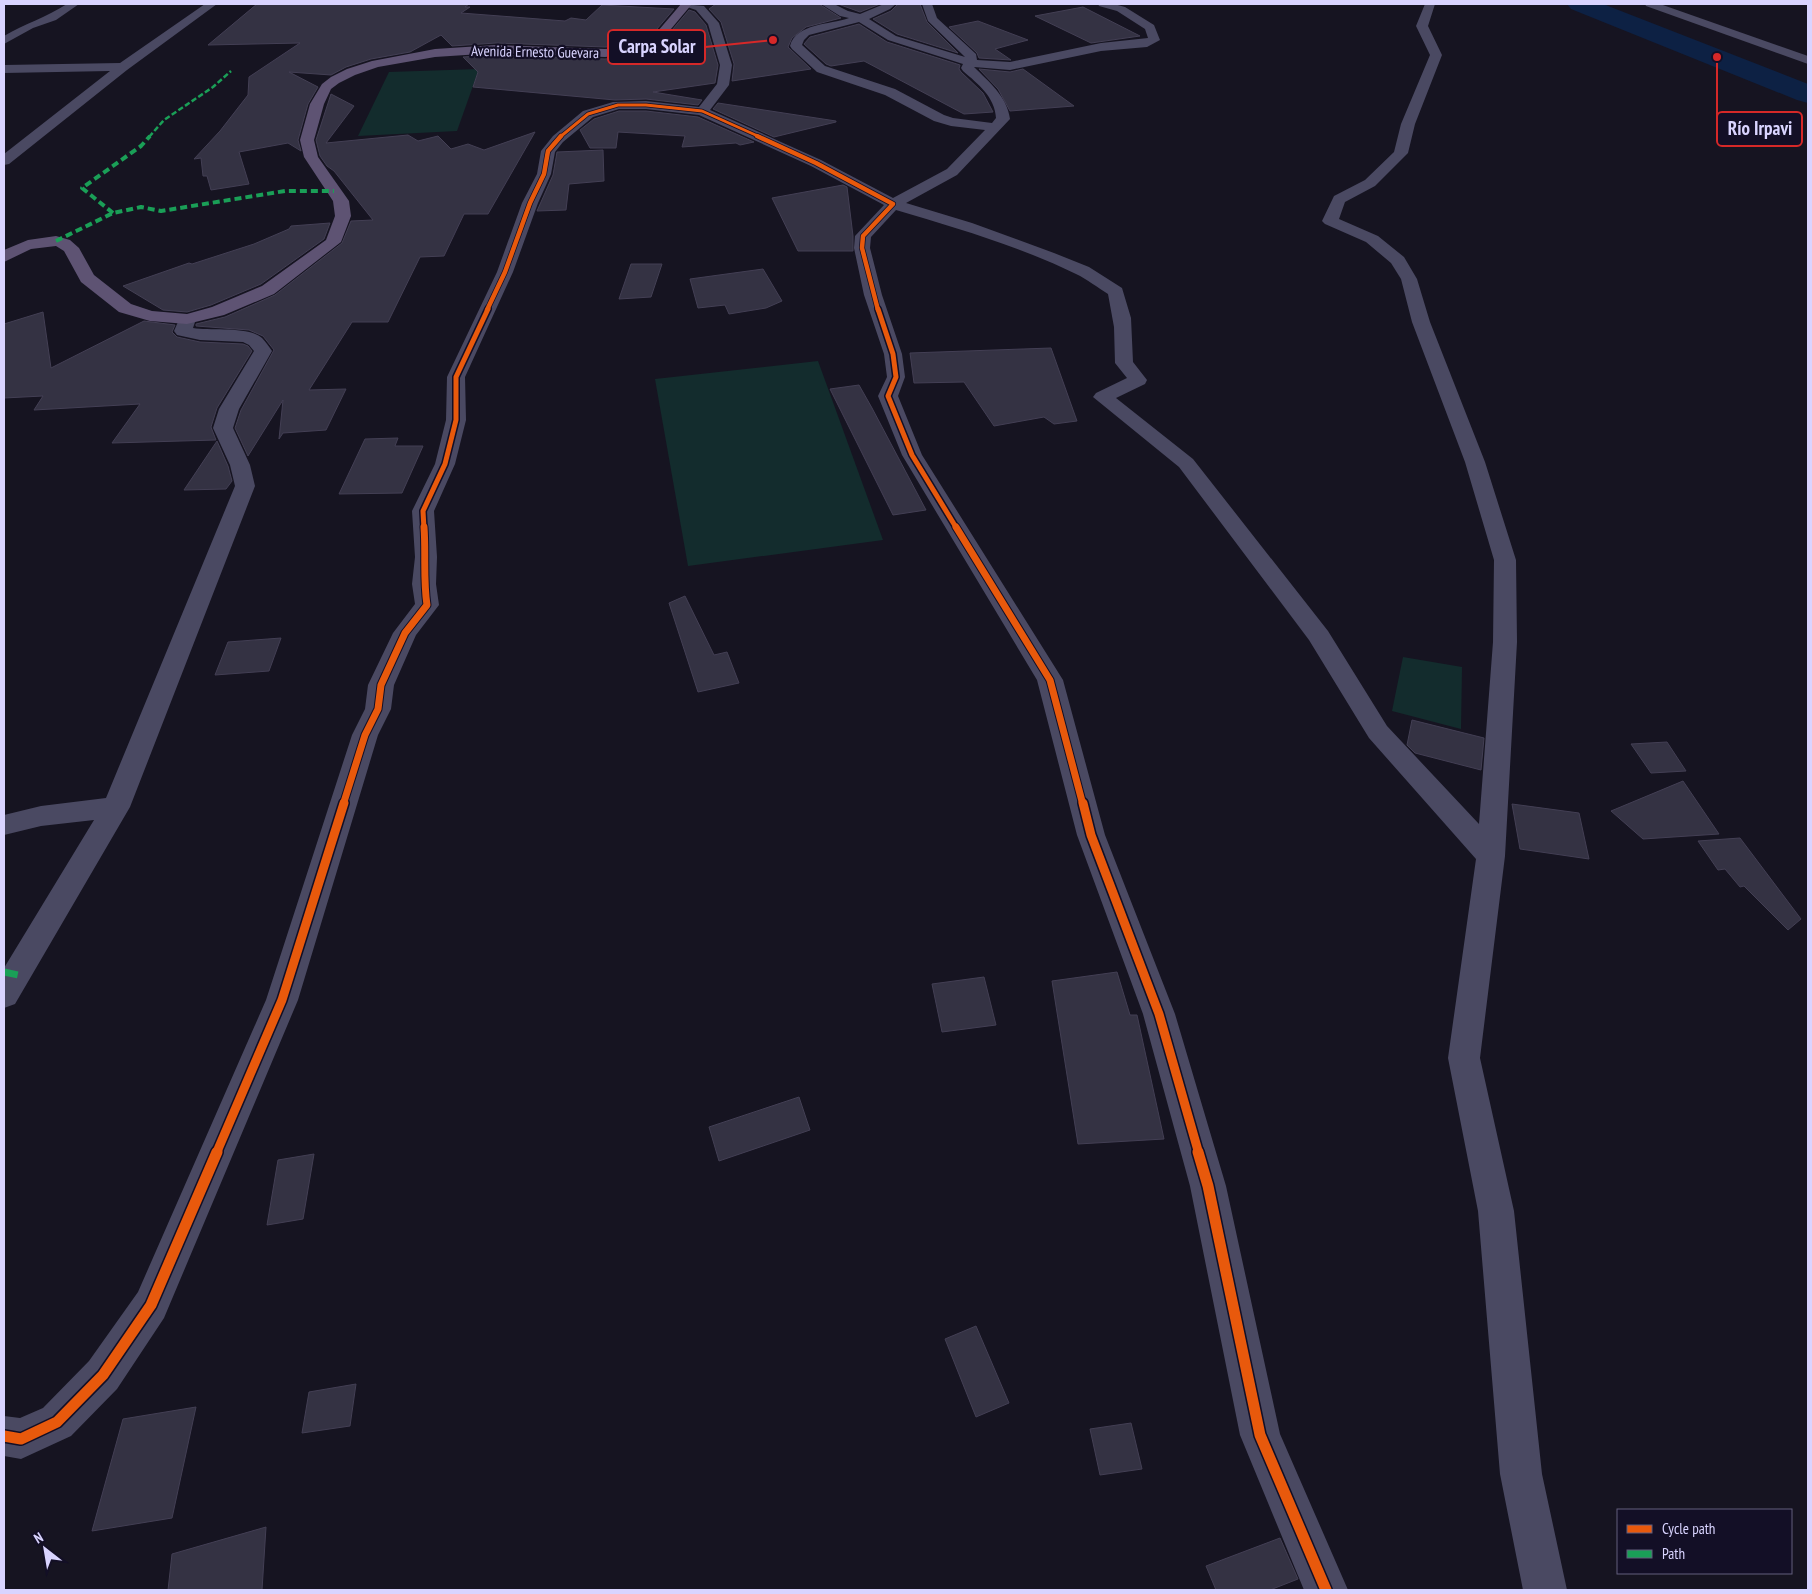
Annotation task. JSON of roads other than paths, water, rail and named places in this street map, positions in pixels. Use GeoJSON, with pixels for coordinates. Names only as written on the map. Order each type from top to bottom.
{"type":"FeatureCollection","features":[{"type":"Feature","properties":{"kind":"main road","name":"Avenida Ernesto Guevara"},"geometry":{"type":"LineString","coordinates":[[4,257],[12,251],[28,245],[56,241],[64,243],[71,248],[87,278],[125,308],[150,316],[187,318],[218,310],[268,290],[333,242],[343,216],[341,201],[311,157],[307,140],[317,104],[326,87],[334,80],[376,64],[435,53],[496,48],[605,53],[636,50],[656,40],[687,4]]}},
{"type":"Feature","properties":{"kind":"street"},"geometry":{"type":"LineString","coordinates":[[4,41],[29,26],[52,18],[74,4]]}},
{"type":"Feature","properties":{"kind":"street"},"geometry":{"type":"LineString","coordinates":[[4,161],[124,67],[212,4]]}},
{"type":"Feature","properties":{"kind":"street"},"geometry":{"type":"LineString","coordinates":[[687,4],[700,8],[713,23],[726,64],[723,85],[702,111]]}},
{"type":"Feature","properties":{"kind":"street"},"geometry":{"type":"LineString","coordinates":[[826,4],[844,14],[858,17],[892,38],[968,62],[984,65],[1010,66],[1079,51],[1146,43],[1154,40],[1150,27],[1121,9],[1103,4]]}},
{"type":"Feature","properties":{"kind":"street"},"geometry":{"type":"LineString","coordinates":[[891,4],[837,25],[802,35],[796,46],[821,70],[890,92],[939,118],[951,122],[996,127]]}},
{"type":"Feature","properties":{"kind":"street"},"geometry":{"type":"LineString","coordinates":[[927,4],[932,19],[972,57],[968,62],[967,68],[994,95],[1004,114],[1003,119],[996,127],[952,172],[893,204],[863,236],[862,248],[873,294],[893,354],[896,377],[888,396],[912,455],[1050,680],[1090,834],[1159,1014],[1208,1186],[1260,1435],[1326,1590]]}},
{"type":"Feature","properties":{"kind":"street"},"geometry":{"type":"LineString","coordinates":[[1430,4],[1422,26],[1436,55],[1408,124],[1401,153],[1370,183],[1339,198],[1330,221],[1372,239],[1398,260],[1409,278],[1421,322],[1475,462],[1505,560],[1504,642],[1490,856],[1464,1058],[1496,1212],[1521,1474],[1544,1590]]}},
{"type":"Feature","properties":{"kind":"street"},"geometry":{"type":"LineString","coordinates":[[1650,4],[1808,60]]}},
{"type":"Feature","properties":{"kind":"street"},"geometry":{"type":"LineString","coordinates":[[4,69],[124,67]]}},
{"type":"Feature","properties":{"kind":"street"},"geometry":{"type":"LineString","coordinates":[[4,1436],[21,1439],[57,1422],[103,1375],[151,1305],[278,1009],[365,735],[378,709],[381,686],[405,633],[427,606],[424,584],[426,557],[423,511],[444,464],[456,420],[456,377],[505,272],[530,203],[544,174],[548,151],[558,139],[588,114],[600,109],[631,104],[702,111],[816,163],[893,204],[966,226],[1048,256],[1083,271],[1116,292],[1122,313],[1125,338],[1124,363],[1138,380],[1103,397],[1186,464],[1319,636],[1378,732],[1490,856]]}},
{"type":"Feature","properties":{"kind":"street"},"geometry":{"type":"LineString","coordinates":[[4,995],[116,807],[245,486],[240,465],[223,428],[229,409],[263,351],[254,340],[233,336],[191,334],[183,330],[187,318]]}},
{"type":"Feature","properties":{"kind":"street"},"geometry":{"type":"LineString","coordinates":[[4,825],[41,816],[116,807]]}},
{"type":"Feature","properties":{"kind":"waterway"},"geometry":{"type":"LineString","coordinates":[[1580,4],[1808,94]]}},
{"type":"Feature","properties":{"kind":"place","name":"Carpa Solar"},"geometry":{"type":"Point","coordinates":[773,40]}},
{"type":"Feature","properties":{"kind":"place","name":"Río Irpavi"},"geometry":{"type":"Point","coordinates":[1717,57]}}]}
